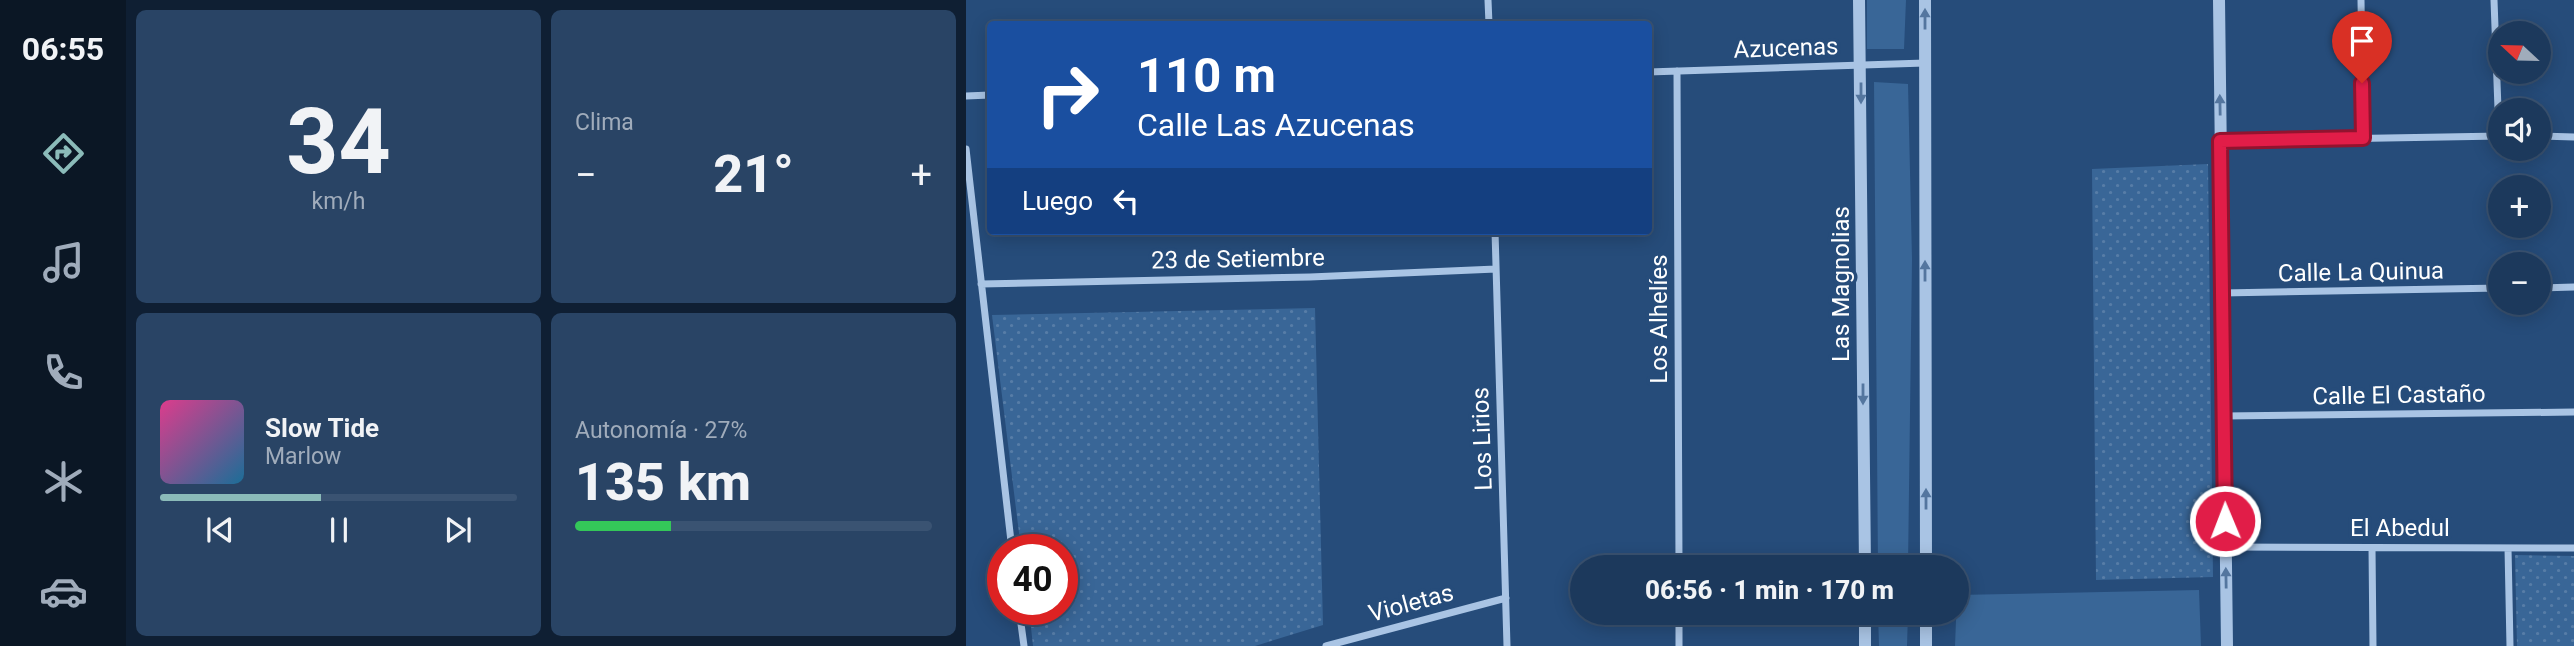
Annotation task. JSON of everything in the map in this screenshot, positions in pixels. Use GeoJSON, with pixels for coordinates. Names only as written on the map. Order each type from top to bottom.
{"type":"FeatureCollection","features":[{"type":"Feature","properties":{"kind":"street"},"geometry":{"type":"LineString","coordinates":[[1488,0],[1489,21]]}},
{"type":"Feature","properties":{"kind":"street","name":"Las Magnolias"},"geometry":{"type":"LineString","coordinates":[[1859,0],[1864,555]]}},
{"type":"Feature","properties":{"kind":"street"},"geometry":{"type":"LineString","coordinates":[[1925,0],[1926,555]]}},
{"type":"Feature","properties":{"kind":"street"},"geometry":{"type":"LineString","coordinates":[[2219,0],[2227,646]]}},
{"type":"Feature","properties":{"kind":"street"},"geometry":{"type":"LineString","coordinates":[[2361,0],[2363,138]]}},
{"type":"Feature","properties":{"kind":"street"},"geometry":{"type":"LineString","coordinates":[[2494,0],[2498,98]]}},
{"type":"Feature","properties":{"kind":"street","name":"Azucenas"},"geometry":{"type":"LineString","coordinates":[[1652,72],[1925,63]]}},
{"type":"Feature","properties":{"kind":"street","name":"Los Alhelíes"},"geometry":{"type":"LineString","coordinates":[[1677,71],[1679,555]]}},
{"type":"Feature","properties":{"kind":"street"},"geometry":{"type":"LineString","coordinates":[[966,96],[987,95]]}},
{"type":"Feature","properties":{"kind":"street"},"geometry":{"type":"LineString","coordinates":[[2220,141],[2488,136]]}},
{"type":"Feature","properties":{"kind":"street"},"geometry":{"type":"LineString","coordinates":[[2551,136],[2574,136]]}},
{"type":"Feature","properties":{"kind":"street"},"geometry":{"type":"LineString","coordinates":[[966,149],[1010,534]]}},
{"type":"Feature","properties":{"kind":"street","name":"Los Lirios"},"geometry":{"type":"LineString","coordinates":[[1495,235],[1507,646]]}},
{"type":"Feature","properties":{"kind":"street","name":"23 de Setiembre"},"geometry":{"type":"LineString","coordinates":[[981,284],[1310,277],[1496,269]]}},
{"type":"Feature","properties":{"kind":"street"},"geometry":{"type":"LineString","coordinates":[[2551,288],[2574,287]]}},
{"type":"Feature","properties":{"kind":"street","name":"Calle La Quinua"},"geometry":{"type":"LineString","coordinates":[[2222,293],[2488,288]]}},
{"type":"Feature","properties":{"kind":"street","name":"Calle El Castaño"},"geometry":{"type":"LineString","coordinates":[[2224,416],[2574,412]]}},
{"type":"Feature","properties":{"kind":"street","name":"El Abedul"},"geometry":{"type":"LineString","coordinates":[[2225,547],[2574,548]]}},
{"type":"Feature","properties":{"kind":"street"},"geometry":{"type":"LineString","coordinates":[[2372,548],[2373,646]]}},
{"type":"Feature","properties":{"kind":"street"},"geometry":{"type":"LineString","coordinates":[[2508,548],[2510,646]]}},
{"type":"Feature","properties":{"kind":"street","name":"Violetas"},"geometry":{"type":"LineString","coordinates":[[1326,646],[1506,598]]}},
{"type":"Feature","properties":{"kind":"street"},"geometry":{"type":"LineString","coordinates":[[1021,625],[1024,646]]}},
{"type":"Feature","properties":{"kind":"street"},"geometry":{"type":"LineString","coordinates":[[1679,625],[1679,646]]}},
{"type":"Feature","properties":{"kind":"street"},"geometry":{"type":"LineString","coordinates":[[1865,625],[1865,646]]}},
{"type":"Feature","properties":{"kind":"street"},"geometry":{"type":"LineString","coordinates":[[1926,625],[1926,646]]}},
{"type":"Feature","properties":{"kind":"shaded area"},"geometry":{"type":"Polygon","coordinates":[[[1867,0],[1906,0],[1904,49],[1867,49],[1867,0]]]}},
{"type":"Feature","properties":{"kind":"shaded area"},"geometry":{"type":"Polygon","coordinates":[[[1874,82],[1908,84],[1912,259],[1908,555],[1878,555],[1874,82]]]}},
{"type":"Feature","properties":{"kind":"shaded area"},"geometry":{"type":"Polygon","coordinates":[[[2208,164],[2213,577],[2096,580],[2092,169],[2208,164]]]}},
{"type":"Feature","properties":{"kind":"shaded area"},"geometry":{"type":"Polygon","coordinates":[[[1315,308],[1323,625],[1255,646],[1033,646],[1031,625],[1078,625],[1078,534],[1019,534],[992,315],[1315,308]]]}},
{"type":"Feature","properties":{"kind":"shaded area"},"geometry":{"type":"Polygon","coordinates":[[[2515,555],[2574,556],[2574,646],[2517,646],[2515,555]]]}},
{"type":"Feature","properties":{"kind":"shaded area"},"geometry":{"type":"Polygon","coordinates":[[[2199,590],[2201,646],[1955,646],[1956,625],[1969,625],[1969,595],[2199,590]]]}},
{"type":"Feature","properties":{"kind":"shaded area"},"geometry":{"type":"Polygon","coordinates":[[[1878,625],[1908,625],[1907,646],[1879,646],[1878,625]]]}},
{"type":"Feature","properties":{"kind":"route"},"geometry":{"type":"LineString","coordinates":[[2225,521],[2220,141],[2363,138],[2362,83]]}}]}
